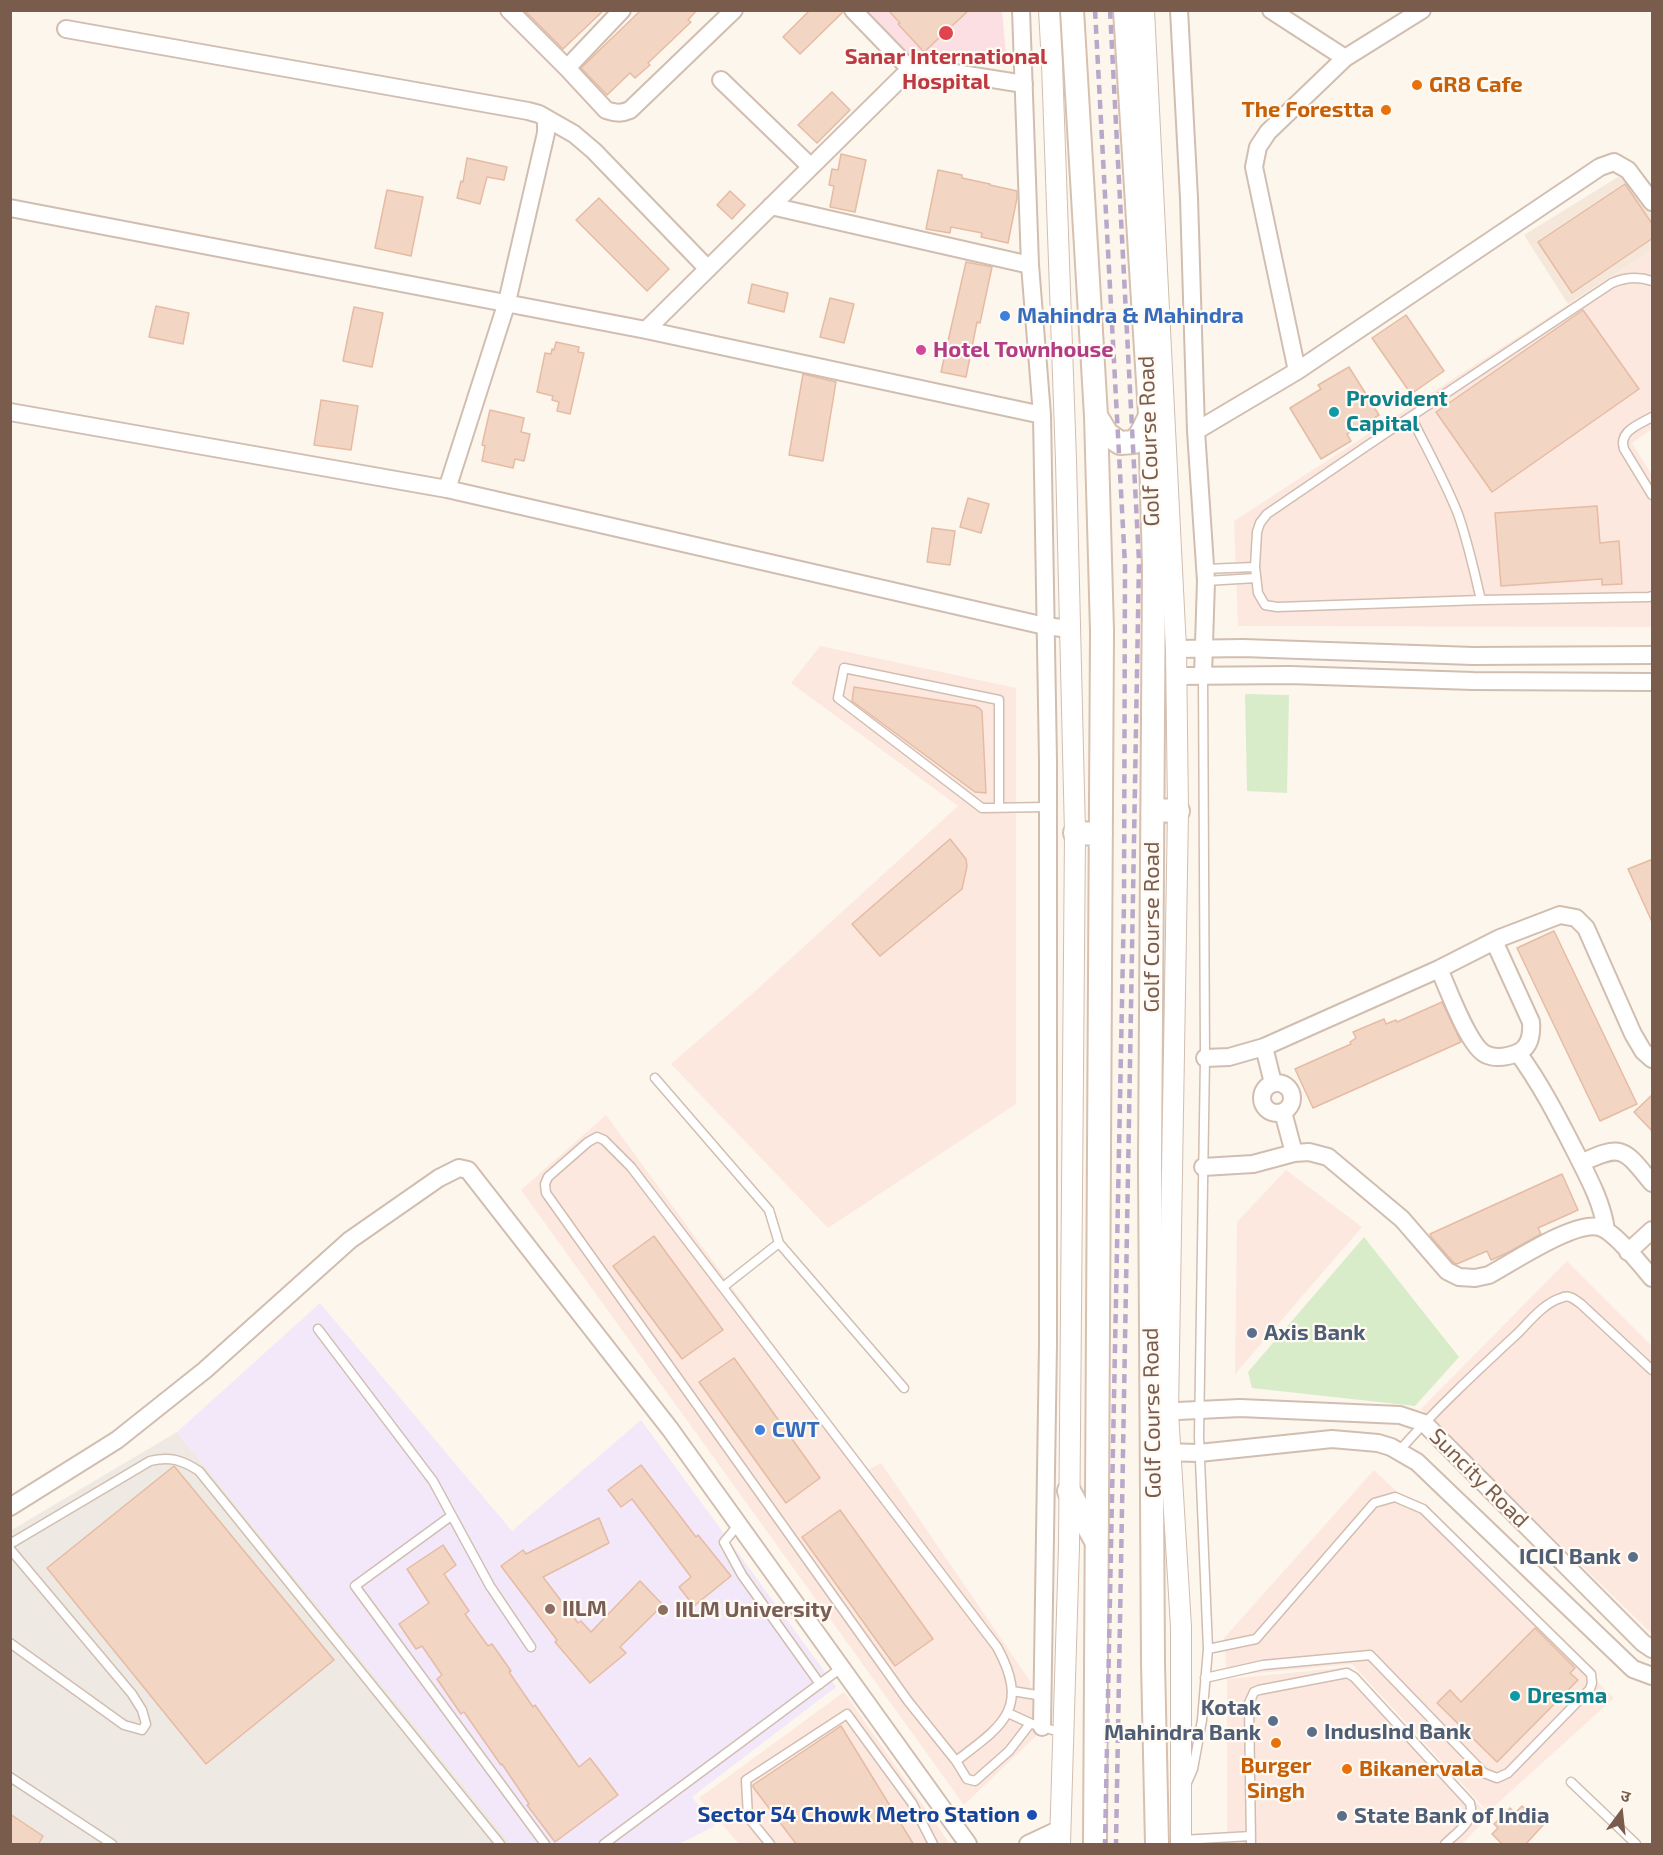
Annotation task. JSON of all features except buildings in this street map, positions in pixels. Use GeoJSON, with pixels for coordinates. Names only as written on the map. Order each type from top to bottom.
{"type":"FeatureCollection","features":[{"type":"Feature","properties":{"kind":"main road"},"geometry":{"type":"LineString","coordinates":[[1072,10],[1096,416],[1102,631],[1095,1845]]}},
{"type":"Feature","properties":{"kind":"main road","name":"Golf Course Road"},"geometry":{"type":"LineString","coordinates":[[1125,10],[1150,414],[1154,580],[1150,1162],[1161,1452],[1153,1663],[1157,1845]]}},
{"type":"Feature","properties":{"kind":"main road"},"geometry":{"type":"LineString","coordinates":[[1096,416],[1107,434],[1120,443],[1134,442],[1142,434],[1150,414]]}},
{"type":"Feature","properties":{"kind":"main road"},"geometry":{"type":"LineString","coordinates":[[1153,810],[1178,812]]}},
{"type":"Feature","properties":{"kind":"main road"},"geometry":{"type":"LineString","coordinates":[[1075,833],[1101,834]]}},
{"type":"Feature","properties":{"kind":"main road"},"geometry":{"type":"LineString","coordinates":[[1070,1491],[1097,1542]]}},
{"type":"Feature","properties":{"kind":"street"},"geometry":{"type":"LineString","coordinates":[[509,10],[606,110],[614,113],[624,113],[630,110],[734,10]]}},
{"type":"Feature","properties":{"kind":"street"},"geometry":{"type":"LineString","coordinates":[[567,68],[622,10]]}},
{"type":"Feature","properties":{"kind":"street"},"geometry":{"type":"LineString","coordinates":[[852,10],[910,69]]}},
{"type":"Feature","properties":{"kind":"street"},"geometry":{"type":"LineString","coordinates":[[1021,10],[1030,265],[1041,415],[1048,807],[1048,1332],[1043,1696],[1037,1725]]}},
{"type":"Feature","properties":{"kind":"street"},"geometry":{"type":"LineString","coordinates":[[1028,1845],[1060,1837],[1070,1491],[1075,833],[1065,436],[1049,10]]}},
{"type":"Feature","properties":{"kind":"street"},"geometry":{"type":"LineString","coordinates":[[1144,10],[1176,649],[1178,812],[1160,1412]]}},
{"type":"Feature","properties":{"kind":"street"},"geometry":{"type":"LineString","coordinates":[[1179,10],[1189,198],[1196,431],[1206,575],[1203,675]]}},
{"type":"Feature","properties":{"kind":"street"},"geometry":{"type":"LineString","coordinates":[[1271,10],[1346,58]]}},
{"type":"Feature","properties":{"kind":"street"},"geometry":{"type":"LineString","coordinates":[[1297,371],[1254,167],[1258,147],[1268,132],[1346,58],[1422,10]]}},
{"type":"Feature","properties":{"kind":"street"},"geometry":{"type":"LineString","coordinates":[[66,29],[539,114],[574,134],[594,151],[708,269]]}},
{"type":"Feature","properties":{"kind":"street"},"geometry":{"type":"LineString","coordinates":[[646,330],[910,69],[922,68],[1024,84]]}},
{"type":"Feature","properties":{"kind":"street"},"geometry":{"type":"LineString","coordinates":[[721,80],[810,166]]}},
{"type":"Feature","properties":{"kind":"street"},"geometry":{"type":"LineString","coordinates":[[447,489],[507,302],[546,133],[546,118]]}},
{"type":"Feature","properties":{"kind":"street"},"geometry":{"type":"LineString","coordinates":[[1196,431],[1297,371],[1600,167],[1614,162],[1628,170],[1653,202]]}},
{"type":"Feature","properties":{"kind":"street"},"geometry":{"type":"LineString","coordinates":[[771,206],[1030,265]]}},
{"type":"Feature","properties":{"kind":"street"},"geometry":{"type":"LineString","coordinates":[[10,208],[507,302],[1041,415]]}},
{"type":"Feature","properties":{"kind":"street"},"geometry":{"type":"LineString","coordinates":[[10,412],[447,489],[1045,626],[1070,629]]}},
{"type":"Feature","properties":{"kind":"street"},"geometry":{"type":"LineString","coordinates":[[1176,649],[1473,656],[1653,655]]}},
{"type":"Feature","properties":{"kind":"street"},"geometry":{"type":"LineString","coordinates":[[1473,656],[1473,681]]}},
{"type":"Feature","properties":{"kind":"street"},"geometry":{"type":"LineString","coordinates":[[1567,656],[1569,682]]}},
{"type":"Feature","properties":{"kind":"street"},"geometry":{"type":"LineString","coordinates":[[1175,676],[1290,675],[1473,681],[1653,682]]}},
{"type":"Feature","properties":{"kind":"street"},"geometry":{"type":"LineString","coordinates":[[1205,1058],[1229,1057],[1264,1047],[1439,969],[1494,941],[1560,915],[1576,918],[1586,928],[1633,1034],[1644,1051],[1653,1059]]}},
{"type":"Feature","properties":{"kind":"street"},"geometry":{"type":"LineString","coordinates":[[1439,969],[1476,1047],[1494,1057],[1518,1053],[1524,1049],[1532,1036],[1531,1022],[1494,941]]}},
{"type":"Feature","properties":{"kind":"street"},"geometry":{"type":"LineString","coordinates":[[1264,1047],[1273,1083],[1283,1084],[1291,1091],[1293,1101],[1291,1106],[1283,1112],[1294,1153]]}},
{"type":"Feature","properties":{"kind":"street"},"geometry":{"type":"LineString","coordinates":[[1518,1053],[1556,1114],[1581,1163],[1599,1203],[1606,1230]]}},
{"type":"Feature","properties":{"kind":"street"},"geometry":{"type":"LineString","coordinates":[[1581,1163],[1606,1151],[1617,1151],[1628,1155],[1653,1183]]}},
{"type":"Feature","properties":{"kind":"street"},"geometry":{"type":"LineString","coordinates":[[1203,1167],[1253,1164],[1294,1153],[1310,1152],[1328,1157],[1402,1219],[1447,1271],[1459,1277],[1475,1278],[1489,1275],[1569,1232],[1584,1227],[1599,1227],[1606,1230],[1653,1278]]}},
{"type":"Feature","properties":{"kind":"street"},"geometry":{"type":"LineString","coordinates":[[10,1507],[117,1440],[205,1370],[350,1240],[439,1178],[459,1168],[468,1170],[663,1420],[968,1845]]}},
{"type":"Feature","properties":{"kind":"street"},"geometry":{"type":"LineString","coordinates":[[1629,1252],[1653,1230]]}},
{"type":"Feature","properties":{"kind":"street","name":"Suncity Road"},"geometry":{"type":"LineString","coordinates":[[1160,1412],[1240,1408],[1400,1415],[1424,1423],[1643,1643],[1653,1649]]}},
{"type":"Feature","properties":{"kind":"street","name":"Suncity Road"},"geometry":{"type":"LineString","coordinates":[[1161,1452],[1199,1453],[1332,1439],[1378,1443],[1400,1451],[1417,1462],[1633,1669],[1653,1676]]}},
{"type":"Feature","properties":{"kind":"street"},"geometry":{"type":"LineString","coordinates":[[1161,1452],[1181,1627],[1181,1842]]}},
{"type":"Feature","properties":{"kind":"lane"},"geometry":{"type":"LineString","coordinates":[[1653,280],[1637,277],[1623,278],[1612,283],[1267,514],[1257,532],[1255,567],[1258,592],[1265,605],[1277,607],[1653,596]]}},
{"type":"Feature","properties":{"kind":"lane"},"geometry":{"type":"LineString","coordinates":[[1411,417],[1458,515],[1481,600]]}},
{"type":"Feature","properties":{"kind":"lane"},"geometry":{"type":"LineString","coordinates":[[1653,417],[1626,432],[1622,443],[1653,495]]}},
{"type":"Feature","properties":{"kind":"lane"},"geometry":{"type":"LineString","coordinates":[[1206,575],[1224,569],[1255,567]]}},
{"type":"Feature","properties":{"kind":"lane"},"geometry":{"type":"LineString","coordinates":[[1206,575],[1225,580],[1256,578]]}},
{"type":"Feature","properties":{"kind":"lane"},"geometry":{"type":"LineString","coordinates":[[999,807],[999,700],[844,668],[838,698],[982,808],[1048,807]]}},
{"type":"Feature","properties":{"kind":"lane"},"geometry":{"type":"LineString","coordinates":[[1181,1799],[1193,1769],[1202,1720],[1208,1649],[1199,1453],[1205,1058],[1203,675]]}},
{"type":"Feature","properties":{"kind":"lane"},"geometry":{"type":"LineString","coordinates":[[655,1078],[768,1210],[779,1243],[904,1388]]}},
{"type":"Feature","properties":{"kind":"lane"},"geometry":{"type":"LineString","coordinates":[[956,1761],[991,1735],[1005,1720],[1008,1713],[1012,1691],[1004,1659],[998,1647],[631,1167],[604,1140],[597,1137],[588,1142],[548,1177],[545,1185],[546,1193],[908,1701],[956,1761],[967,1779],[975,1781],[1009,1751],[1026,1727],[1037,1725]]}},
{"type":"Feature","properties":{"kind":"lane"},"geometry":{"type":"LineString","coordinates":[[723,1287],[779,1243]]}},
{"type":"Feature","properties":{"kind":"lane"},"geometry":{"type":"LineString","coordinates":[[1400,1451],[1424,1423],[1546,1306],[1563,1297],[1571,1297],[1581,1304],[1653,1370]]}},
{"type":"Feature","properties":{"kind":"lane"},"geometry":{"type":"LineString","coordinates":[[318,1329],[433,1481],[490,1586],[531,1647]]}},
{"type":"Feature","properties":{"kind":"lane"},"geometry":{"type":"LineString","coordinates":[[10,1643],[124,1725],[142,1730],[147,1724],[132,1694],[10,1546],[150,1461],[174,1458],[199,1472],[500,1845]]}},
{"type":"Feature","properties":{"kind":"lane"},"geometry":{"type":"LineString","coordinates":[[1206,1678],[1263,1665],[1370,1655],[1484,1773],[1497,1778],[1508,1773],[1590,1689],[1592,1683],[1591,1674],[1423,1509],[1395,1497],[1374,1503],[1256,1639],[1208,1649]]}},
{"type":"Feature","properties":{"kind":"lane"},"geometry":{"type":"LineString","coordinates":[[451,1516],[355,1586],[545,1845]]}},
{"type":"Feature","properties":{"kind":"lane"},"geometry":{"type":"LineString","coordinates":[[739,1524],[724,1542],[742,1575],[820,1684]]}},
{"type":"Feature","properties":{"kind":"lane"},"geometry":{"type":"LineString","coordinates":[[604,1845],[841,1668]]}},
{"type":"Feature","properties":{"kind":"lane"},"geometry":{"type":"LineString","coordinates":[[1181,1842],[1251,1840],[1249,1703],[1251,1696],[1259,1690],[1347,1673],[1354,1677],[1470,1803],[1473,1810],[1470,1817],[1444,1845]]}},
{"type":"Feature","properties":{"kind":"lane"},"geometry":{"type":"LineString","coordinates":[[1012,1691],[1043,1696]]}},
{"type":"Feature","properties":{"kind":"lane"},"geometry":{"type":"LineString","coordinates":[[1008,1713],[1063,1733]]}},
{"type":"Feature","properties":{"kind":"lane"},"geometry":{"type":"LineString","coordinates":[[770,1845],[748,1816],[747,1780],[847,1714],[912,1803],[933,1845]]}},
{"type":"Feature","properties":{"kind":"lane"},"geometry":{"type":"LineString","coordinates":[[10,1777],[112,1845]]}},
{"type":"Feature","properties":{"kind":"lane"},"geometry":{"type":"LineString","coordinates":[[1571,1782],[1636,1845]]}},
{"type":"Feature","properties":{"kind":"shaded area","name":"Sanar International Hospital"},"geometry":{"type":"Polygon","coordinates":[[[868,11],[1002,11],[1007,66],[908,56],[868,11]]]}},
{"type":"Feature","properties":{"kind":"shaded area"},"geometry":{"type":"Polygon","coordinates":[[[1618,177],[1627,181],[1652,215],[1652,250],[1568,304],[1524,235],[1618,177]]]}},
{"type":"Feature","properties":{"kind":"shaded area"},"geometry":{"type":"Polygon","coordinates":[[[1652,250],[1652,429],[1632,443],[1652,475],[1652,627],[1238,626],[1234,521],[1652,250]]]}},
{"type":"Feature","properties":{"kind":"shaded area"},"geometry":{"type":"Polygon","coordinates":[[[820,646],[1016,688],[1016,1104],[828,1228],[671,1064],[752,994],[958,806],[791,683],[820,646]]]}},
{"type":"Feature","properties":{"kind":"shaded area"},"geometry":{"type":"Polygon","coordinates":[[[606,1115],[866,1471],[881,1463],[1030,1681],[1036,1736],[964,1805],[521,1190],[606,1115]]]}},
{"type":"Feature","properties":{"kind":"shaded area"},"geometry":{"type":"Polygon","coordinates":[[[1286,1170],[1362,1227],[1235,1374],[1237,1222],[1286,1170]]]}},
{"type":"Feature","properties":{"kind":"shaded area"},"geometry":{"type":"Polygon","coordinates":[[[1567,1261],[1652,1346],[1652,1634],[1421,1409],[1567,1261]]]}},
{"type":"Feature","properties":{"kind":"shaded area","name":"IILM"},"geometry":{"type":"Polygon","coordinates":[[[320,1303],[512,1531],[641,1420],[836,1687],[692,1797],[715,1826],[679,1844],[511,1844],[177,1432],[320,1303]]]}},
{"type":"Feature","properties":{"kind":"shaded area"},"geometry":{"type":"Polygon","coordinates":[[[177,1432],[511,1844],[11,1844],[10,1531],[177,1432]]]}},
{"type":"Feature","properties":{"kind":"shaded area"},"geometry":{"type":"Polygon","coordinates":[[[1374,1470],[1614,1698],[1488,1812],[1352,1664],[1227,1676],[1224,1638],[1374,1470]]]}},
{"type":"Feature","properties":{"kind":"shaded area"},"geometry":{"type":"Polygon","coordinates":[[[1350,1667],[1489,1816],[1462,1844],[1227,1844],[1227,1679],[1350,1667]]]}},
{"type":"Feature","properties":{"kind":"shaded area"},"geometry":{"type":"Polygon","coordinates":[[[844,1692],[950,1844],[739,1844],[699,1798],[844,1692]]]}},
{"type":"Feature","properties":{"kind":"green space"},"geometry":{"type":"Polygon","coordinates":[[[1245,694],[1289,695],[1287,793],[1247,791],[1245,694]]]}},
{"type":"Feature","properties":{"kind":"green space"},"geometry":{"type":"Polygon","coordinates":[[[1364,1237],[1459,1357],[1415,1406],[1252,1388],[1248,1372],[1364,1237]]]}},
{"type":"Feature","properties":{"kind":"railway"},"geometry":{"type":"LineString","coordinates":[[1095,10],[1125,565],[1124,903],[1105,1844]]}},
{"type":"Feature","properties":{"kind":"railway"},"geometry":{"type":"LineString","coordinates":[[1110,10],[1139,561],[1116,1844]]}},
{"type":"Feature","properties":{"kind":"place","name":"Sanar International Hospital"},"geometry":{"type":"Point","coordinates":[946,33]}},
{"type":"Feature","properties":{"kind":"place","name":"GR8 Cafe"},"geometry":{"type":"Point","coordinates":[1417,85]}},
{"type":"Feature","properties":{"kind":"place","name":"The Forestta"},"geometry":{"type":"Point","coordinates":[1386,110]}},
{"type":"Feature","properties":{"kind":"place","name":"Mahindra & Mahindra"},"geometry":{"type":"Point","coordinates":[1005,316]}},
{"type":"Feature","properties":{"kind":"place","name":"Hotel Townhouse"},"geometry":{"type":"Point","coordinates":[921,350]}},
{"type":"Feature","properties":{"kind":"place","name":"Provident Capital"},"geometry":{"type":"Point","coordinates":[1334,412]}},
{"type":"Feature","properties":{"kind":"place","name":"Axis Bank"},"geometry":{"type":"Point","coordinates":[1252,1333]}},
{"type":"Feature","properties":{"kind":"place","name":"CWT"},"geometry":{"type":"Point","coordinates":[760,1430]}},
{"type":"Feature","properties":{"kind":"place","name":"ICICI Bank"},"geometry":{"type":"Point","coordinates":[1633,1557]}},
{"type":"Feature","properties":{"kind":"place","name":"IILM"},"geometry":{"type":"Point","coordinates":[550,1609]}},
{"type":"Feature","properties":{"kind":"place","name":"IILM University"},"geometry":{"type":"Point","coordinates":[663,1610]}},
{"type":"Feature","properties":{"kind":"place","name":"Dresma"},"geometry":{"type":"Point","coordinates":[1515,1696]}},
{"type":"Feature","properties":{"kind":"place","name":"Kotak Mahindra Bank"},"geometry":{"type":"Point","coordinates":[1273,1721]}},
{"type":"Feature","properties":{"kind":"place","name":"IndusInd Bank"},"geometry":{"type":"Point","coordinates":[1312,1732]}},
{"type":"Feature","properties":{"kind":"place","name":"Burger Singh"},"geometry":{"type":"Point","coordinates":[1276,1743]}},
{"type":"Feature","properties":{"kind":"place","name":"Bikanervala"},"geometry":{"type":"Point","coordinates":[1347,1769]}},
{"type":"Feature","properties":{"kind":"place","name":"Sector 54 Chowk Metro Station"},"geometry":{"type":"Point","coordinates":[1032,1815]}},
{"type":"Feature","properties":{"kind":"place","name":"State Bank of India"},"geometry":{"type":"Point","coordinates":[1342,1816]}}]}
